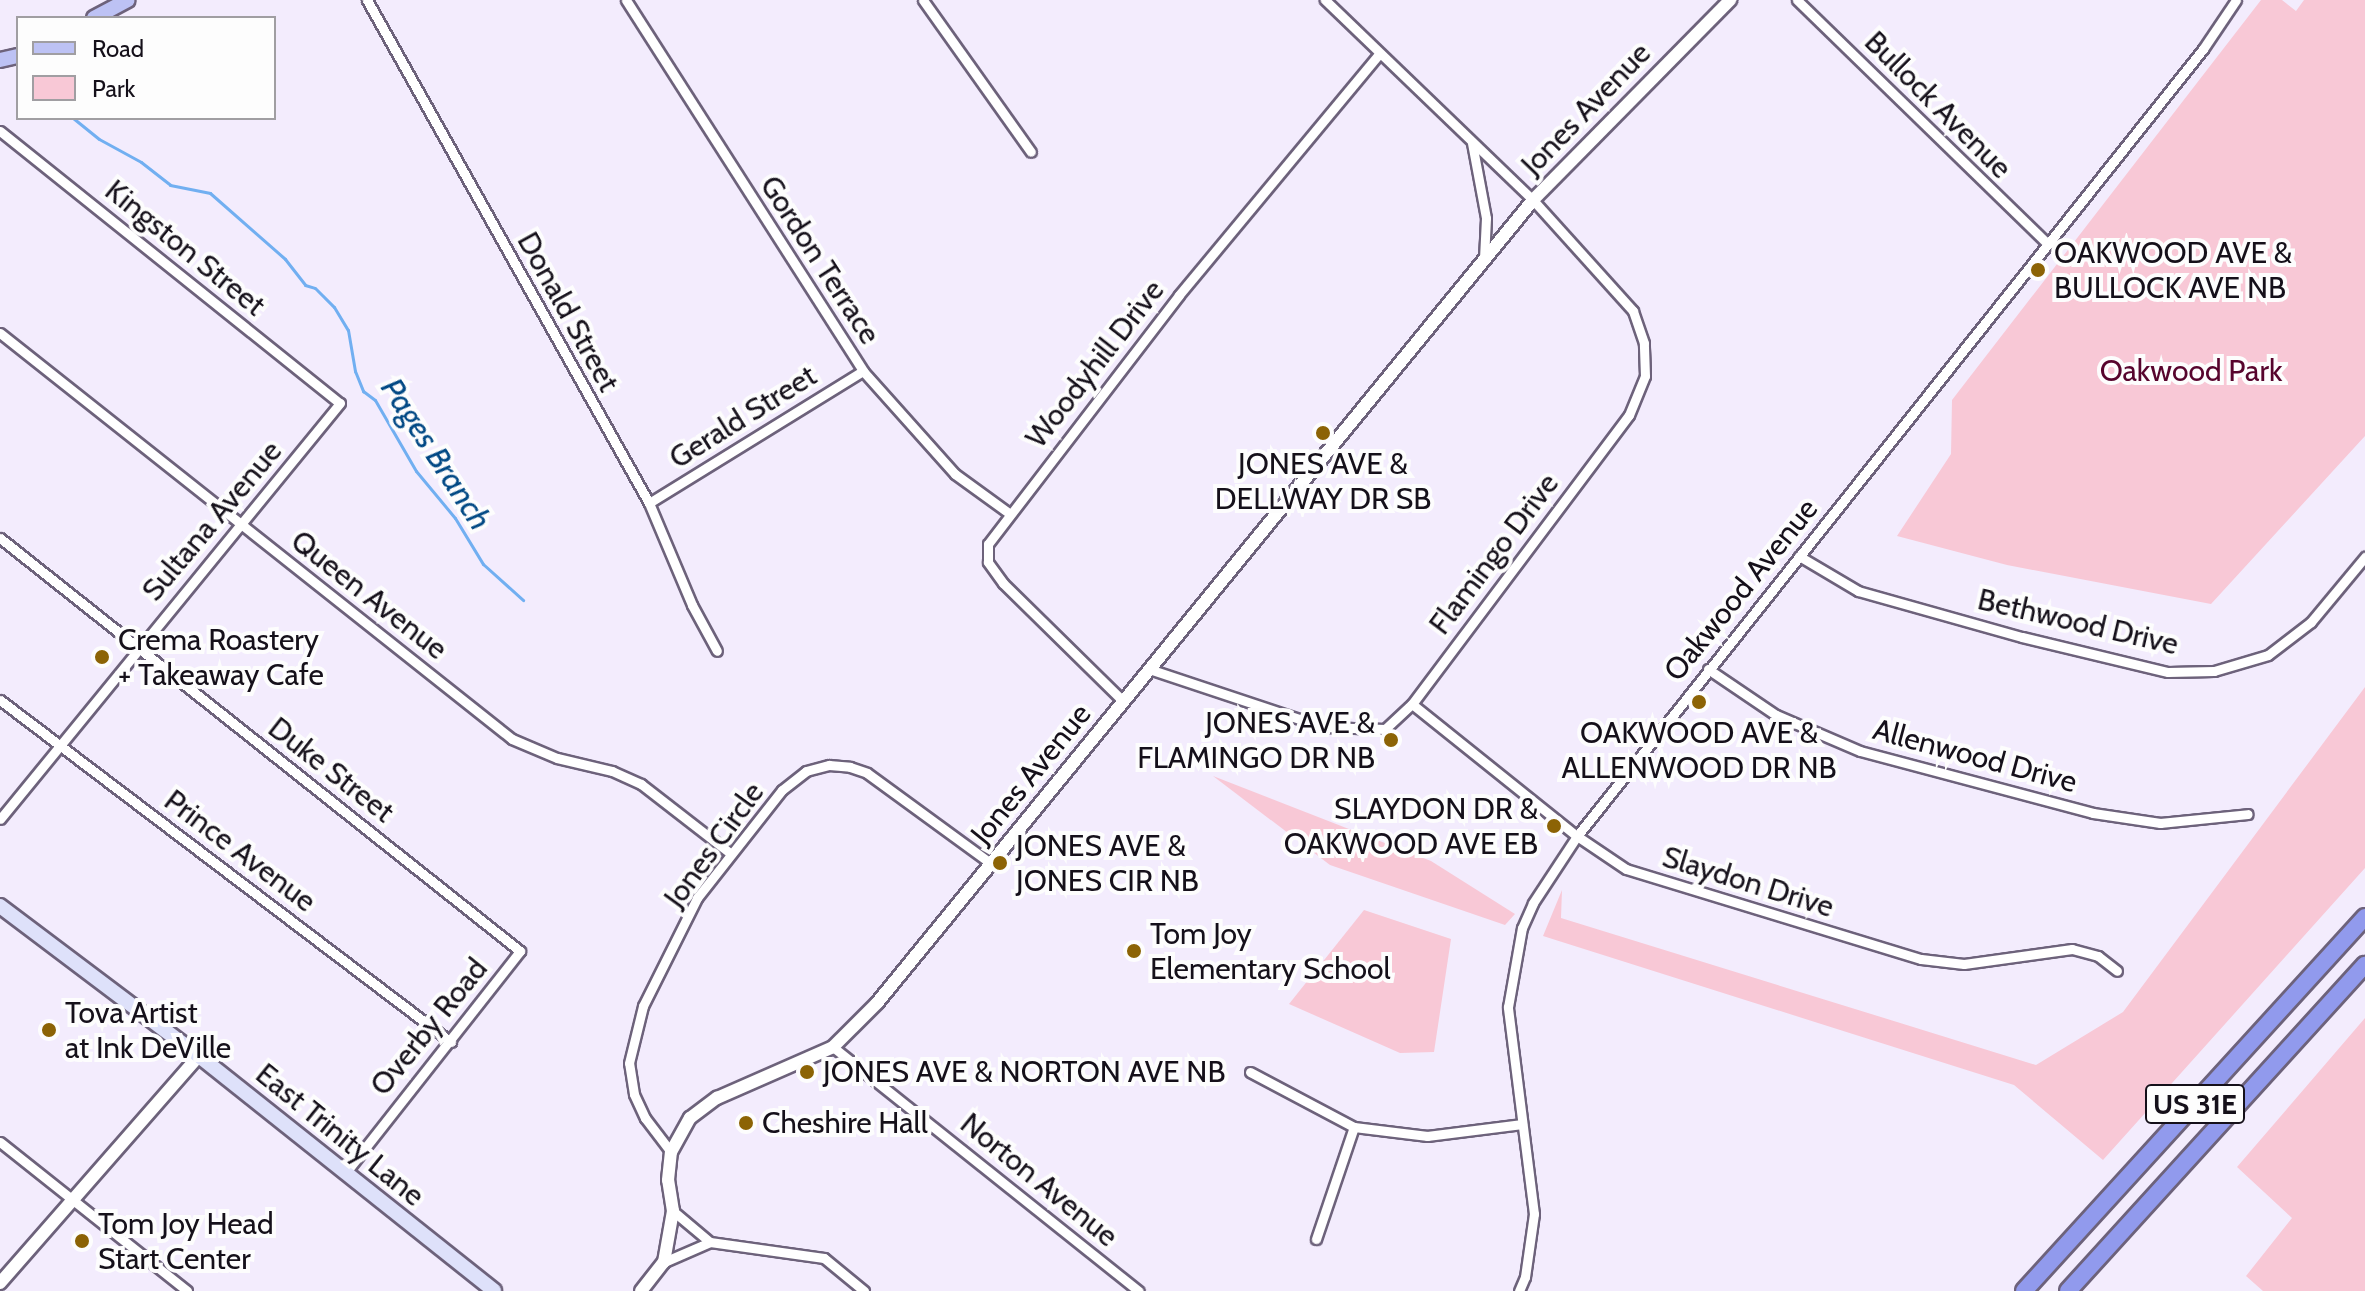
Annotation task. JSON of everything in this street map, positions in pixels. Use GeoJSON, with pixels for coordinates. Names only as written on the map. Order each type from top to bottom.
{"type":"FeatureCollection","features":[{"type":"Feature","properties":{"kind":"highway","name":"US 31E"},"geometry":{"type":"LineString","coordinates":[[2024,1291],[2365,917]]}},
{"type":"Feature","properties":{"kind":"highway","name":"US 31E"},"geometry":{"type":"LineString","coordinates":[[2068,1291],[2365,965]]}},
{"type":"Feature","properties":{"kind":"main road"},"geometry":{"type":"LineString","coordinates":[[98,16],[128,0]]}},
{"type":"Feature","properties":{"kind":"main road","name":"East Trinity Lane"},"geometry":{"type":"LineString","coordinates":[[0,906],[199,1056],[494,1291]]}},
{"type":"Feature","properties":{"kind":"street","name":"Donald Street"},"geometry":{"type":"LineString","coordinates":[[367,0],[649,503],[692,605],[717,651]]}},
{"type":"Feature","properties":{"kind":"street","name":"Gordon Terrace"},"geometry":{"type":"LineString","coordinates":[[626,0],[863,371],[955,474],[1010,514]]}},
{"type":"Feature","properties":{"kind":"street"},"geometry":{"type":"LineString","coordinates":[[923,0],[1031,152]]}},
{"type":"Feature","properties":{"kind":"street","name":"Flamingo Drive"},"geometry":{"type":"LineString","coordinates":[[1149,669],[1323,727],[1385,729],[1412,704],[1629,415],[1645,376],[1644,343],[1633,311],[1533,200],[1325,0]]}},
{"type":"Feature","properties":{"kind":"street","name":"Jones Avenue"},"geometry":{"type":"LineString","coordinates":[[641,1291],[664,1262],[673,1211],[668,1180],[671,1152],[690,1118],[717,1098],[833,1047],[877,1003],[1533,200],[1730,0]]}},
{"type":"Feature","properties":{"kind":"street","name":"Bullock Avenue"},"geometry":{"type":"LineString","coordinates":[[1797,0],[2047,243]]}},
{"type":"Feature","properties":{"kind":"street","name":"Oakwood Avenue"},"geometry":{"type":"LineString","coordinates":[[1519,1291],[1534,1230],[1508,1007],[1522,928],[1533,903],[1577,836],[2203,49],[2236,0]]}},
{"type":"Feature","properties":{"kind":"street","name":"Woodyhill Drive"},"geometry":{"type":"LineString","coordinates":[[1123,701],[1003,583],[988,562],[988,544],[1179,295],[1379,54]]}},
{"type":"Feature","properties":{"kind":"street","name":"Kingston Street"},"geometry":{"type":"LineString","coordinates":[[0,131],[340,403]]}},
{"type":"Feature","properties":{"kind":"street","name":"Jones Avenue"},"geometry":{"type":"LineString","coordinates":[[1472,143],[1486,218],[1484,259]]}},
{"type":"Feature","properties":{"kind":"street","name":"Queen Avenue"},"geometry":{"type":"LineString","coordinates":[[0,333],[512,739],[557,758],[612,771],[641,784],[730,853]]}},
{"type":"Feature","properties":{"kind":"street","name":"Gerald Street"},"geometry":{"type":"LineString","coordinates":[[649,503],[863,371]]}},
{"type":"Feature","properties":{"kind":"street","name":"Sultana Avenue"},"geometry":{"type":"LineString","coordinates":[[0,819],[340,403]]}},
{"type":"Feature","properties":{"kind":"street","name":"Duke Street"},"geometry":{"type":"LineString","coordinates":[[0,538],[520,951]]}},
{"type":"Feature","properties":{"kind":"street","name":"Bethwood Drive"},"geometry":{"type":"LineString","coordinates":[[1799,556],[1858,591],[2037,641],[2168,672],[2214,671],[2268,655],[2311,622],[2365,557]]}},
{"type":"Feature","properties":{"kind":"street","name":"Allenwood Drive"},"geometry":{"type":"LineString","coordinates":[[1708,669],[1776,715],[1860,751],[2093,813],[2160,823],[2248,814]]}},
{"type":"Feature","properties":{"kind":"street","name":"Prince Avenue"},"geometry":{"type":"LineString","coordinates":[[0,700],[451,1042]]}},
{"type":"Feature","properties":{"kind":"street","name":"Slaydon Drive"},"geometry":{"type":"LineString","coordinates":[[1412,704],[1577,836],[1626,869],[1921,959],[1964,964],[2072,949],[2098,956],[2117,971]]}},
{"type":"Feature","properties":{"kind":"street","name":"Jones Circle"},"geometry":{"type":"LineString","coordinates":[[671,1152],[645,1118],[634,1094],[629,1063],[643,1006],[690,912],[730,853],[782,790],[806,771],[829,765],[867,773],[992,864]]}},
{"type":"Feature","properties":{"kind":"street","name":"Overby Road"},"geometry":{"type":"LineString","coordinates":[[346,1172],[391,1110],[451,1042],[520,951]]}},
{"type":"Feature","properties":{"kind":"street","name":"Norton Avenue"},"geometry":{"type":"LineString","coordinates":[[833,1047],[1139,1291]]}},
{"type":"Feature","properties":{"kind":"street"},"geometry":{"type":"LineString","coordinates":[[0,1283],[199,1056]]}},
{"type":"Feature","properties":{"kind":"street"},"geometry":{"type":"LineString","coordinates":[[1250,1072],[1354,1127],[1427,1136],[1522,1124]]}},
{"type":"Feature","properties":{"kind":"street"},"geometry":{"type":"LineString","coordinates":[[1316,1239],[1354,1127]]}},
{"type":"Feature","properties":{"kind":"street"},"geometry":{"type":"LineString","coordinates":[[0,1142],[187,1291]]}},
{"type":"Feature","properties":{"kind":"street"},"geometry":{"type":"LineString","coordinates":[[673,1211],[710,1242]]}},
{"type":"Feature","properties":{"kind":"street"},"geometry":{"type":"LineString","coordinates":[[664,1262],[710,1242],[824,1258],[864,1291]]}},
{"type":"Feature","properties":{"kind":"green space","name":"Oakwood Park"},"geometry":{"type":"Polygon","coordinates":[[[2261,0],[2282,0],[2296,11],[2304,0],[2365,0],[2365,436],[2211,604],[2007,565],[1897,536],[1951,454],[1952,400],[2261,0]]]}},
{"type":"Feature","properties":{"kind":"green space"},"geometry":{"type":"Polygon","coordinates":[[[2365,687],[2365,868],[2103,1160],[2014,1085],[1543,936],[1562,890],[1561,918],[2036,1065],[2123,1012],[2365,687]]]}},
{"type":"Feature","properties":{"kind":"green space"},"geometry":{"type":"Polygon","coordinates":[[[1213,776],[1431,861],[1515,914],[1505,925],[1330,865],[1213,776]]]}},
{"type":"Feature","properties":{"kind":"green space"},"geometry":{"type":"Polygon","coordinates":[[[1364,910],[1451,939],[1434,1052],[1400,1053],[1289,1004],[1364,910]]]}},
{"type":"Feature","properties":{"kind":"green space"},"geometry":{"type":"Polygon","coordinates":[[[2365,1018],[2365,1291],[2263,1291],[2246,1276],[2292,1218],[2237,1167],[2365,1018]]]}},
{"type":"Feature","properties":{"kind":"waterway","name":"Pages Branch"},"geometry":{"type":"LineString","coordinates":[[75,120],[99,139],[141,162],[170,185],[210,193],[285,259],[305,285],[315,288],[334,307],[348,330],[355,371],[363,391],[375,400],[416,471],[455,518],[483,564],[523,600]]}},
{"type":"Feature","properties":{"kind":"place","name":"OAKWOOD AVE & BULLOCK AVE NB"},"geometry":{"type":"Point","coordinates":[2038,270]}},
{"type":"Feature","properties":{"kind":"place","name":"JONES AVE & DELLWAY DR SB"},"geometry":{"type":"Point","coordinates":[1323,433]}},
{"type":"Feature","properties":{"kind":"place","name":"Crema Roastery + Takeaway Cafe"},"geometry":{"type":"Point","coordinates":[102,657]}},
{"type":"Feature","properties":{"kind":"place","name":"OAKWOOD AVE & ALLENWOOD DR NB"},"geometry":{"type":"Point","coordinates":[1699,702]}},
{"type":"Feature","properties":{"kind":"place","name":"JONES AVE & FLAMINGO DR NB"},"geometry":{"type":"Point","coordinates":[1391,740]}},
{"type":"Feature","properties":{"kind":"place","name":"SLAYDON DR & OAKWOOD AVE EB"},"geometry":{"type":"Point","coordinates":[1554,826]}},
{"type":"Feature","properties":{"kind":"place","name":"JONES AVE & JONES CIR NB"},"geometry":{"type":"Point","coordinates":[1000,863]}},
{"type":"Feature","properties":{"kind":"place","name":"Tom Joy Elementary School"},"geometry":{"type":"Point","coordinates":[1134,951]}},
{"type":"Feature","properties":{"kind":"place","name":"Tova Artist at Ink DeVille"},"geometry":{"type":"Point","coordinates":[49,1030]}},
{"type":"Feature","properties":{"kind":"place","name":"JONES AVE & NORTON AVE NB"},"geometry":{"type":"Point","coordinates":[807,1072]}},
{"type":"Feature","properties":{"kind":"place","name":"Cheshire Hall"},"geometry":{"type":"Point","coordinates":[746,1123]}},
{"type":"Feature","properties":{"kind":"place","name":"Tom Joy Head Start Center"},"geometry":{"type":"Point","coordinates":[82,1241]}}]}
